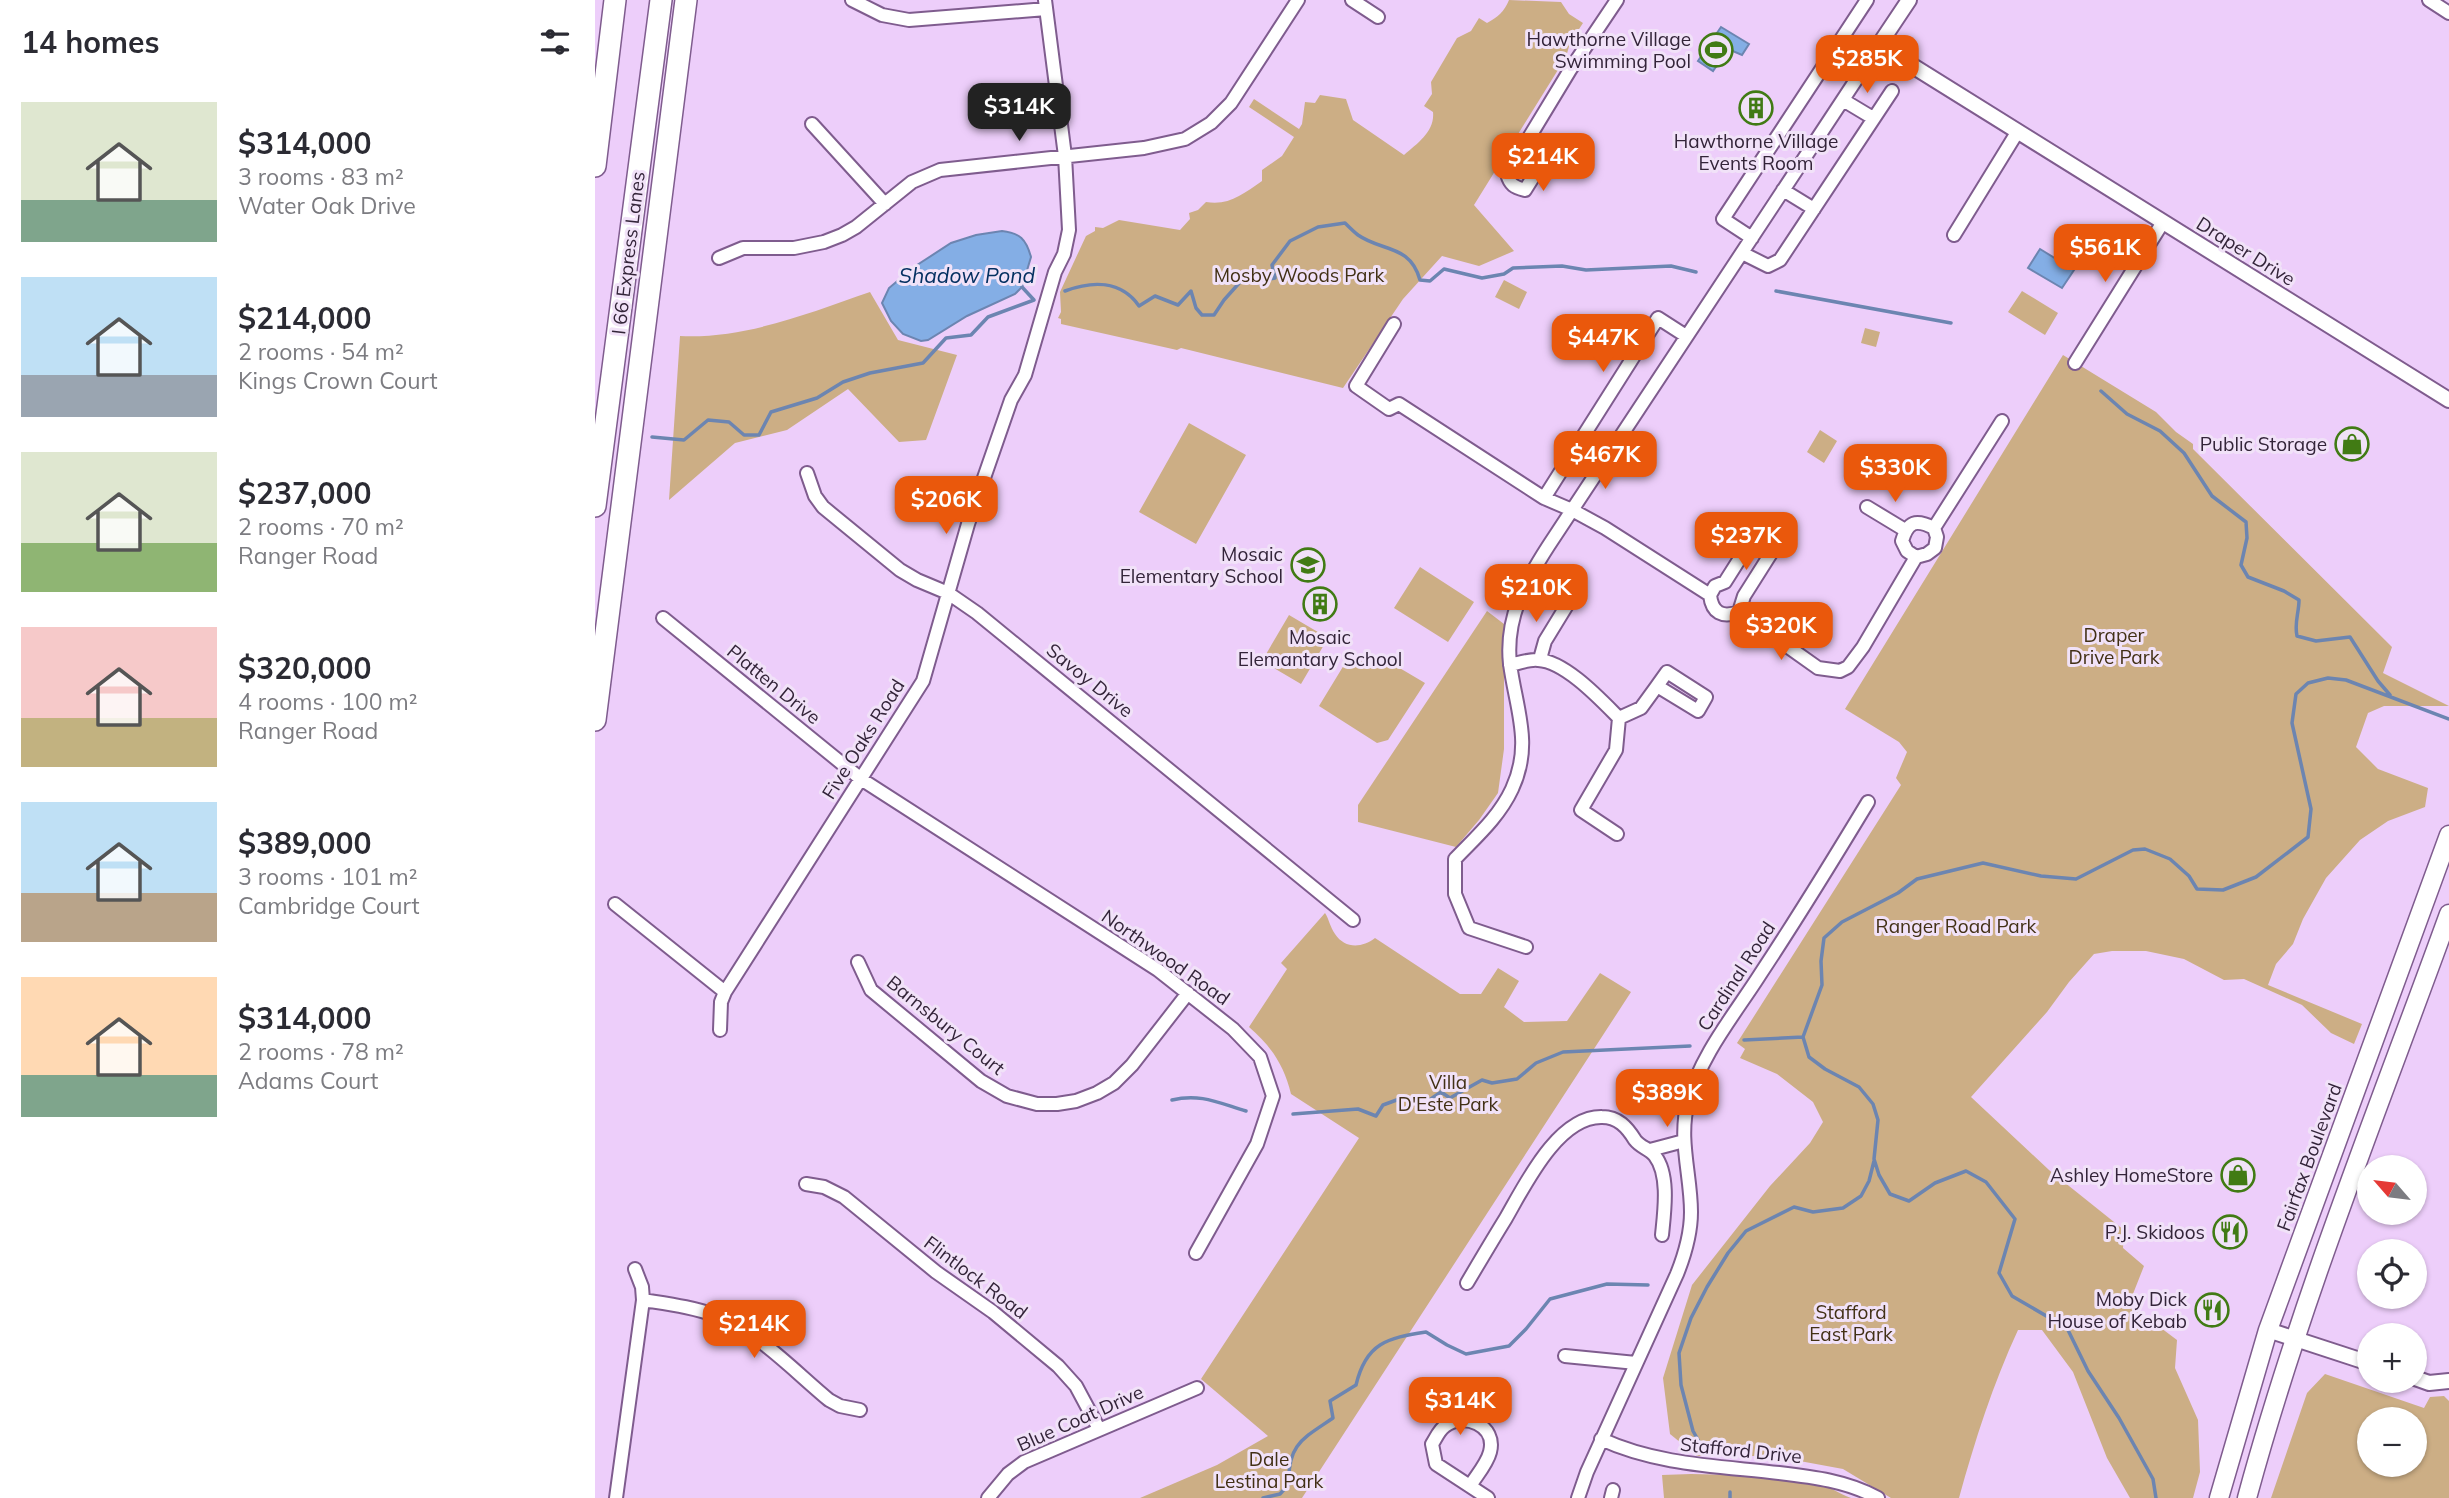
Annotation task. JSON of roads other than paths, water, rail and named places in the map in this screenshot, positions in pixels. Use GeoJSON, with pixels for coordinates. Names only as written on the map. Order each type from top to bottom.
{"type":"FeatureCollection","features":[{"type":"Feature","properties":{"kind":"highway"},"geometry":{"type":"LineString","coordinates":[[595,166],[615,0]]}},
{"type":"Feature","properties":{"kind":"highway","name":"I 66 Express Lanes"},"geometry":{"type":"LineString","coordinates":[[595,506],[661,0]]}},
{"type":"Feature","properties":{"kind":"highway"},"geometry":{"type":"LineString","coordinates":[[595,720],[687,0]]}},
{"type":"Feature","properties":{"kind":"main road","name":"Fairfax Boulevard"},"geometry":{"type":"LineString","coordinates":[[2219,1498],[2268,1330],[2444,861],[2449,835]]}},
{"type":"Feature","properties":{"kind":"main road"},"geometry":{"type":"LineString","coordinates":[[2247,1498],[2294,1339],[2449,914]]}},
{"type":"Feature","properties":{"kind":"street"},"geometry":{"type":"LineString","coordinates":[[852,0],[882,15],[909,20],[1045,4]]}},
{"type":"Feature","properties":{"kind":"street"},"geometry":{"type":"LineString","coordinates":[[719,258],[743,248],[794,248],[824,242],[856,227],[912,182],[940,170],[1163,146],[1196,134],[1231,103],[1298,0]]}},
{"type":"Feature","properties":{"kind":"street"},"geometry":{"type":"LineString","coordinates":[[1352,0],[1378,17]]}},
{"type":"Feature","properties":{"kind":"street"},"geometry":{"type":"LineString","coordinates":[[1524,146],[1617,0]]}},
{"type":"Feature","properties":{"kind":"street"},"geometry":{"type":"LineString","coordinates":[[1752,238],[1723,219],[1867,0]]}},
{"type":"Feature","properties":{"kind":"street"},"geometry":{"type":"LineString","coordinates":[[1526,947],[1469,928],[1455,894],[1455,859],[1498,812],[1512,790],[1519,770],[1523,731],[1510,665],[1512,626],[1520,595],[1572,510],[1909,0]]}},
{"type":"Feature","properties":{"kind":"street"},"geometry":{"type":"LineString","coordinates":[[2429,0],[2449,13]]}},
{"type":"Feature","properties":{"kind":"street","name":"Five Oaks Road"},"geometry":{"type":"LineString","coordinates":[[720,1030],[725,992],[923,681],[968,524],[1001,424],[1025,375],[1055,272],[1064,254],[1069,230],[1065,156],[1045,4]]}},
{"type":"Feature","properties":{"kind":"street","name":"Draper Drive"},"geometry":{"type":"LineString","coordinates":[[1879,45],[2449,400]]}},
{"type":"Feature","properties":{"kind":"street"},"geometry":{"type":"LineString","coordinates":[[1742,253],[1768,266],[1777,263],[1892,90]]}},
{"type":"Feature","properties":{"kind":"street"},"geometry":{"type":"LineString","coordinates":[[1843,100],[1873,118]]}},
{"type":"Feature","properties":{"kind":"street"},"geometry":{"type":"LineString","coordinates":[[812,124],[885,204]]}},
{"type":"Feature","properties":{"kind":"street"},"geometry":{"type":"LineString","coordinates":[[1954,235],[2018,131]]}},
{"type":"Feature","properties":{"kind":"street"},"geometry":{"type":"LineString","coordinates":[[1783,190],[1814,209]]}},
{"type":"Feature","properties":{"kind":"street"},"geometry":{"type":"LineString","coordinates":[[2075,363],[2163,222]]}},
{"type":"Feature","properties":{"kind":"street"},"geometry":{"type":"LineString","coordinates":[[1544,498],[1658,318],[1686,336]]}},
{"type":"Feature","properties":{"kind":"street"},"geometry":{"type":"LineString","coordinates":[[1394,324],[1356,386],[1389,409],[1399,404],[1544,498],[1605,528],[1710,595]]}},
{"type":"Feature","properties":{"kind":"street"},"geometry":{"type":"LineString","coordinates":[[1934,528],[2002,421]]}},
{"type":"Feature","properties":{"kind":"street","name":"Savoy Drive"},"geometry":{"type":"LineString","coordinates":[[807,473],[815,496],[823,507],[900,570],[948,593],[988,622],[1353,920]]}},
{"type":"Feature","properties":{"kind":"street"},"geometry":{"type":"LineString","coordinates":[[1867,507],[1905,530]]}},
{"type":"Feature","properties":{"kind":"street"},"geometry":{"type":"LineString","coordinates":[[1724,582],[1763,522],[1774,524],[1782,536],[1744,596],[1738,612],[1729,616],[1719,614],[1712,608],[1710,595],[1715,586],[1724,582],[1734,583],[1744,596]]}},
{"type":"Feature","properties":{"kind":"street"},"geometry":{"type":"LineString","coordinates":[[1738,612],[1818,668],[1840,671],[1848,667],[1863,648],[1916,557],[1927,554],[1934,548],[1937,537],[1934,528],[1923,522],[1912,523],[1905,530],[1902,541],[1907,551],[1916,557]]}},
{"type":"Feature","properties":{"kind":"street"},"geometry":{"type":"LineString","coordinates":[[1539,659],[1545,641],[1567,605]]}},
{"type":"Feature","properties":{"kind":"street","name":"Platten Drive"},"geometry":{"type":"LineString","coordinates":[[663,618],[861,779]]}},
{"type":"Feature","properties":{"kind":"street"},"geometry":{"type":"LineString","coordinates":[[1510,665],[1539,659],[1567,671],[1593,691],[1619,718],[1616,750],[1581,810],[1617,834]]}},
{"type":"Feature","properties":{"kind":"street"},"geometry":{"type":"LineString","coordinates":[[1619,718],[1641,708],[1657,686]]}},
{"type":"Feature","properties":{"kind":"street","name":"Northwood Road"},"geometry":{"type":"LineString","coordinates":[[861,779],[1158,970],[1233,1029],[1260,1057],[1273,1096],[1257,1144],[1196,1253]]}},
{"type":"Feature","properties":{"kind":"street","name":"Cardinal Road"},"geometry":{"type":"LineString","coordinates":[[1578,1498],[1601,1439],[1677,1274],[1687,1245],[1691,1211],[1684,1141],[1687,1104],[1703,1062],[1868,802]]}},
{"type":"Feature","properties":{"kind":"street"},"geometry":{"type":"LineString","coordinates":[[615,904],[725,992]]}},
{"type":"Feature","properties":{"kind":"street","name":"Barnsbury Court"},"geometry":{"type":"LineString","coordinates":[[858,962],[871,990],[981,1081],[1007,1096],[1037,1104],[1076,1101],[1114,1083],[1132,1065],[1188,993]]}},
{"type":"Feature","properties":{"kind":"street"},"geometry":{"type":"LineString","coordinates":[[1467,1283],[1536,1166],[1560,1137],[1589,1117],[1614,1117],[1630,1131],[1640,1146],[1650,1150],[1658,1158],[1665,1191],[1662,1236]]}},
{"type":"Feature","properties":{"kind":"street"},"geometry":{"type":"LineString","coordinates":[[1650,1150],[1684,1141]]}},
{"type":"Feature","properties":{"kind":"street","name":"Flintlock Road"},"geometry":{"type":"LineString","coordinates":[[806,1184],[824,1187],[843,1196],[1058,1366],[1076,1386],[1098,1429]]}},
{"type":"Feature","properties":{"kind":"street"},"geometry":{"type":"LineString","coordinates":[[617,1498],[643,1300],[642,1287],[635,1269]]}},
{"type":"Feature","properties":{"kind":"street"},"geometry":{"type":"LineString","coordinates":[[643,1300],[686,1307],[727,1321],[757,1340],[829,1400],[840,1406],[860,1410]]}},
{"type":"Feature","properties":{"kind":"street"},"geometry":{"type":"LineString","coordinates":[[2268,1330],[2357,1359]]}},
{"type":"Feature","properties":{"kind":"street"},"geometry":{"type":"LineString","coordinates":[[1565,1356],[1636,1363]]}},
{"type":"Feature","properties":{"kind":"street"},"geometry":{"type":"LineString","coordinates":[[2427,1382],[2449,1381]]}},
{"type":"Feature","properties":{"kind":"street","name":"Blue Coat Drive"},"geometry":{"type":"LineString","coordinates":[[988,1498],[1016,1467],[1197,1388]]}},
{"type":"Feature","properties":{"kind":"street"},"geometry":{"type":"LineString","coordinates":[[1470,1486],[1491,1450],[1489,1437],[1473,1420],[1458,1419],[1443,1427],[1432,1444],[1436,1464],[1488,1498]]}},
{"type":"Feature","properties":{"kind":"street","name":"Stafford Drive"},"geometry":{"type":"LineString","coordinates":[[1601,1439],[1623,1449],[1665,1460],[1818,1478],[1850,1486],[1878,1498]]}},
{"type":"Feature","properties":{"kind":"water","name":"Hawthorne Village Swimming Pool"},"geometry":{"type":"Polygon","coordinates":[[[1721,27],[1749,44],[1742,55],[1728,49],[1713,71],[1698,61],[1721,27]]]}},
{"type":"Feature","properties":{"kind":"water","name":"Shadow Pond"},"geometry":{"type":"Polygon","coordinates":[[[1002,231],[1021,238],[1031,257],[1022,287],[1015,294],[967,316],[928,340],[921,341],[903,334],[891,321],[882,303],[889,288],[914,267],[951,243],[1002,231]]]}},
{"type":"Feature","properties":{"kind":"water"},"geometry":{"type":"Polygon","coordinates":[[[2040,249],[2074,270],[2062,288],[2028,268],[2040,249]]]}},
{"type":"Feature","properties":{"kind":"waterway"},"geometry":{"type":"LineString","coordinates":[[1065,291],[1096,284],[1115,287],[1132,297],[1139,306],[1155,296],[1178,305],[1191,291],[1196,308],[1202,315],[1214,315],[1241,281],[1255,282],[1275,278],[1272,265],[1290,241],[1318,227],[1345,223],[1367,240],[1402,254],[1415,268],[1420,280],[1430,281],[1444,269],[1482,278],[1504,274],[1513,268],[1562,266],[1586,270],[1671,266],[1696,272]]}},
{"type":"Feature","properties":{"kind":"waterway"},"geometry":{"type":"LineString","coordinates":[[652,437],[684,440],[708,420],[729,422],[744,435],[759,435],[771,412],[817,398],[843,382],[870,373],[923,363],[946,338],[971,335],[988,317],[1034,300],[1022,287]]}},
{"type":"Feature","properties":{"kind":"waterway"},"geometry":{"type":"LineString","coordinates":[[1776,291],[1951,323]]}},
{"type":"Feature","properties":{"kind":"waterway"},"geometry":{"type":"LineString","coordinates":[[2101,391],[2127,414],[2160,431],[2184,453],[2212,496],[2246,522],[2247,538],[2241,565],[2248,577],[2299,600],[2297,636],[2316,641],[2350,637],[2390,695]]}},
{"type":"Feature","properties":{"kind":"waterway"},"geometry":{"type":"LineString","coordinates":[[2156,1498],[2153,1479],[2119,1418],[2088,1371],[2067,1328],[2012,1296],[1999,1273],[2015,1219],[1986,1182],[1966,1171],[1935,1183],[1909,1201],[1890,1194],[1879,1175],[1874,1159],[1878,1120],[1873,1104],[1859,1087],[1809,1057],[1803,1037],[1822,985],[1824,938],[1842,922],[1898,893],[1917,879],[1983,863],[2041,876],[2076,879],[2133,850],[2145,849],[2170,859],[2189,876],[2197,889],[2223,890],[2256,877],[2308,837],[2311,809],[2292,723],[2296,694],[2308,683],[2328,678],[2346,680],[2449,719]]}},
{"type":"Feature","properties":{"kind":"waterway"},"geometry":{"type":"LineString","coordinates":[[1744,1040],[1803,1037]]}},
{"type":"Feature","properties":{"kind":"waterway"},"geometry":{"type":"LineString","coordinates":[[1293,1114],[1358,1109],[1376,1116],[1383,1105],[1402,1098],[1422,1105],[1441,1092],[1450,1098],[1482,1080],[1492,1083],[1517,1079],[1536,1063],[1563,1052],[1690,1046]]}},
{"type":"Feature","properties":{"kind":"waterway"},"geometry":{"type":"LineString","coordinates":[[1172,1100],[1201,1098],[1246,1111]]}},
{"type":"Feature","properties":{"kind":"waterway"},"geometry":{"type":"LineString","coordinates":[[1702,1447],[1693,1431],[1681,1385],[1679,1353],[1691,1318],[1707,1287],[1728,1253],[1746,1231],[1794,1207],[1813,1212],[1843,1208],[1861,1196],[1869,1181],[1874,1161]]}},
{"type":"Feature","properties":{"kind":"waterway"},"geometry":{"type":"LineString","coordinates":[[1263,1498],[1280,1494],[1289,1484],[1294,1451],[1306,1437],[1333,1418],[1330,1401],[1356,1385],[1360,1371],[1372,1351],[1389,1340],[1426,1332],[1466,1354],[1509,1346],[1550,1299],[1607,1284],[1648,1285]]}},
{"type":"Feature","properties":{"kind":"waterway"},"geometry":{"type":"LineString","coordinates":[[1730,1492],[1730,1498]]}},
{"type":"Feature","properties":{"kind":"place","name":"Hawthorne Village Swimming Pool"},"geometry":{"type":"Point","coordinates":[1716,50]}},
{"type":"Feature","properties":{"kind":"place","name":"Hawthorne Village Events Room"},"geometry":{"type":"Point","coordinates":[1756,108]}},
{"type":"Feature","properties":{"kind":"place","name":"Public Storage"},"geometry":{"type":"Point","coordinates":[2352,444]}},
{"type":"Feature","properties":{"kind":"place","name":"Mosaic Elementary School"},"geometry":{"type":"Point","coordinates":[1308,565]}},
{"type":"Feature","properties":{"kind":"place","name":"Mosaic Elemantary School"},"geometry":{"type":"Point","coordinates":[1320,604]}},
{"type":"Feature","properties":{"kind":"place","name":"Ashley HomeStore"},"geometry":{"type":"Point","coordinates":[2238,1175]}},
{"type":"Feature","properties":{"kind":"place","name":"P.J. Skidoos"},"geometry":{"type":"Point","coordinates":[2230,1232]}},
{"type":"Feature","properties":{"kind":"place","name":"Moby Dick House of Kebab"},"geometry":{"type":"Point","coordinates":[2212,1310]}},
{"type":"Feature","properties":{"kind":"park label","name":"Mosby Woods Park"},"geometry":{"type":"Point","coordinates":[1299,275]}},
{"type":"Feature","properties":{"kind":"park label","name":"Draper Drive Park"},"geometry":{"type":"Point","coordinates":[2114,646]}},
{"type":"Feature","properties":{"kind":"park label","name":"Ranger Road Park"},"geometry":{"type":"Point","coordinates":[1956,926]}},
{"type":"Feature","properties":{"kind":"park label","name":"Villa D'Este Park"},"geometry":{"type":"Point","coordinates":[1448,1093]}},
{"type":"Feature","properties":{"kind":"park label","name":"Stafford East Park"},"geometry":{"type":"Point","coordinates":[1851,1323]}},
{"type":"Feature","properties":{"kind":"park label","name":"Dale Lestina Park"},"geometry":{"type":"Point","coordinates":[1269,1470]}}]}
